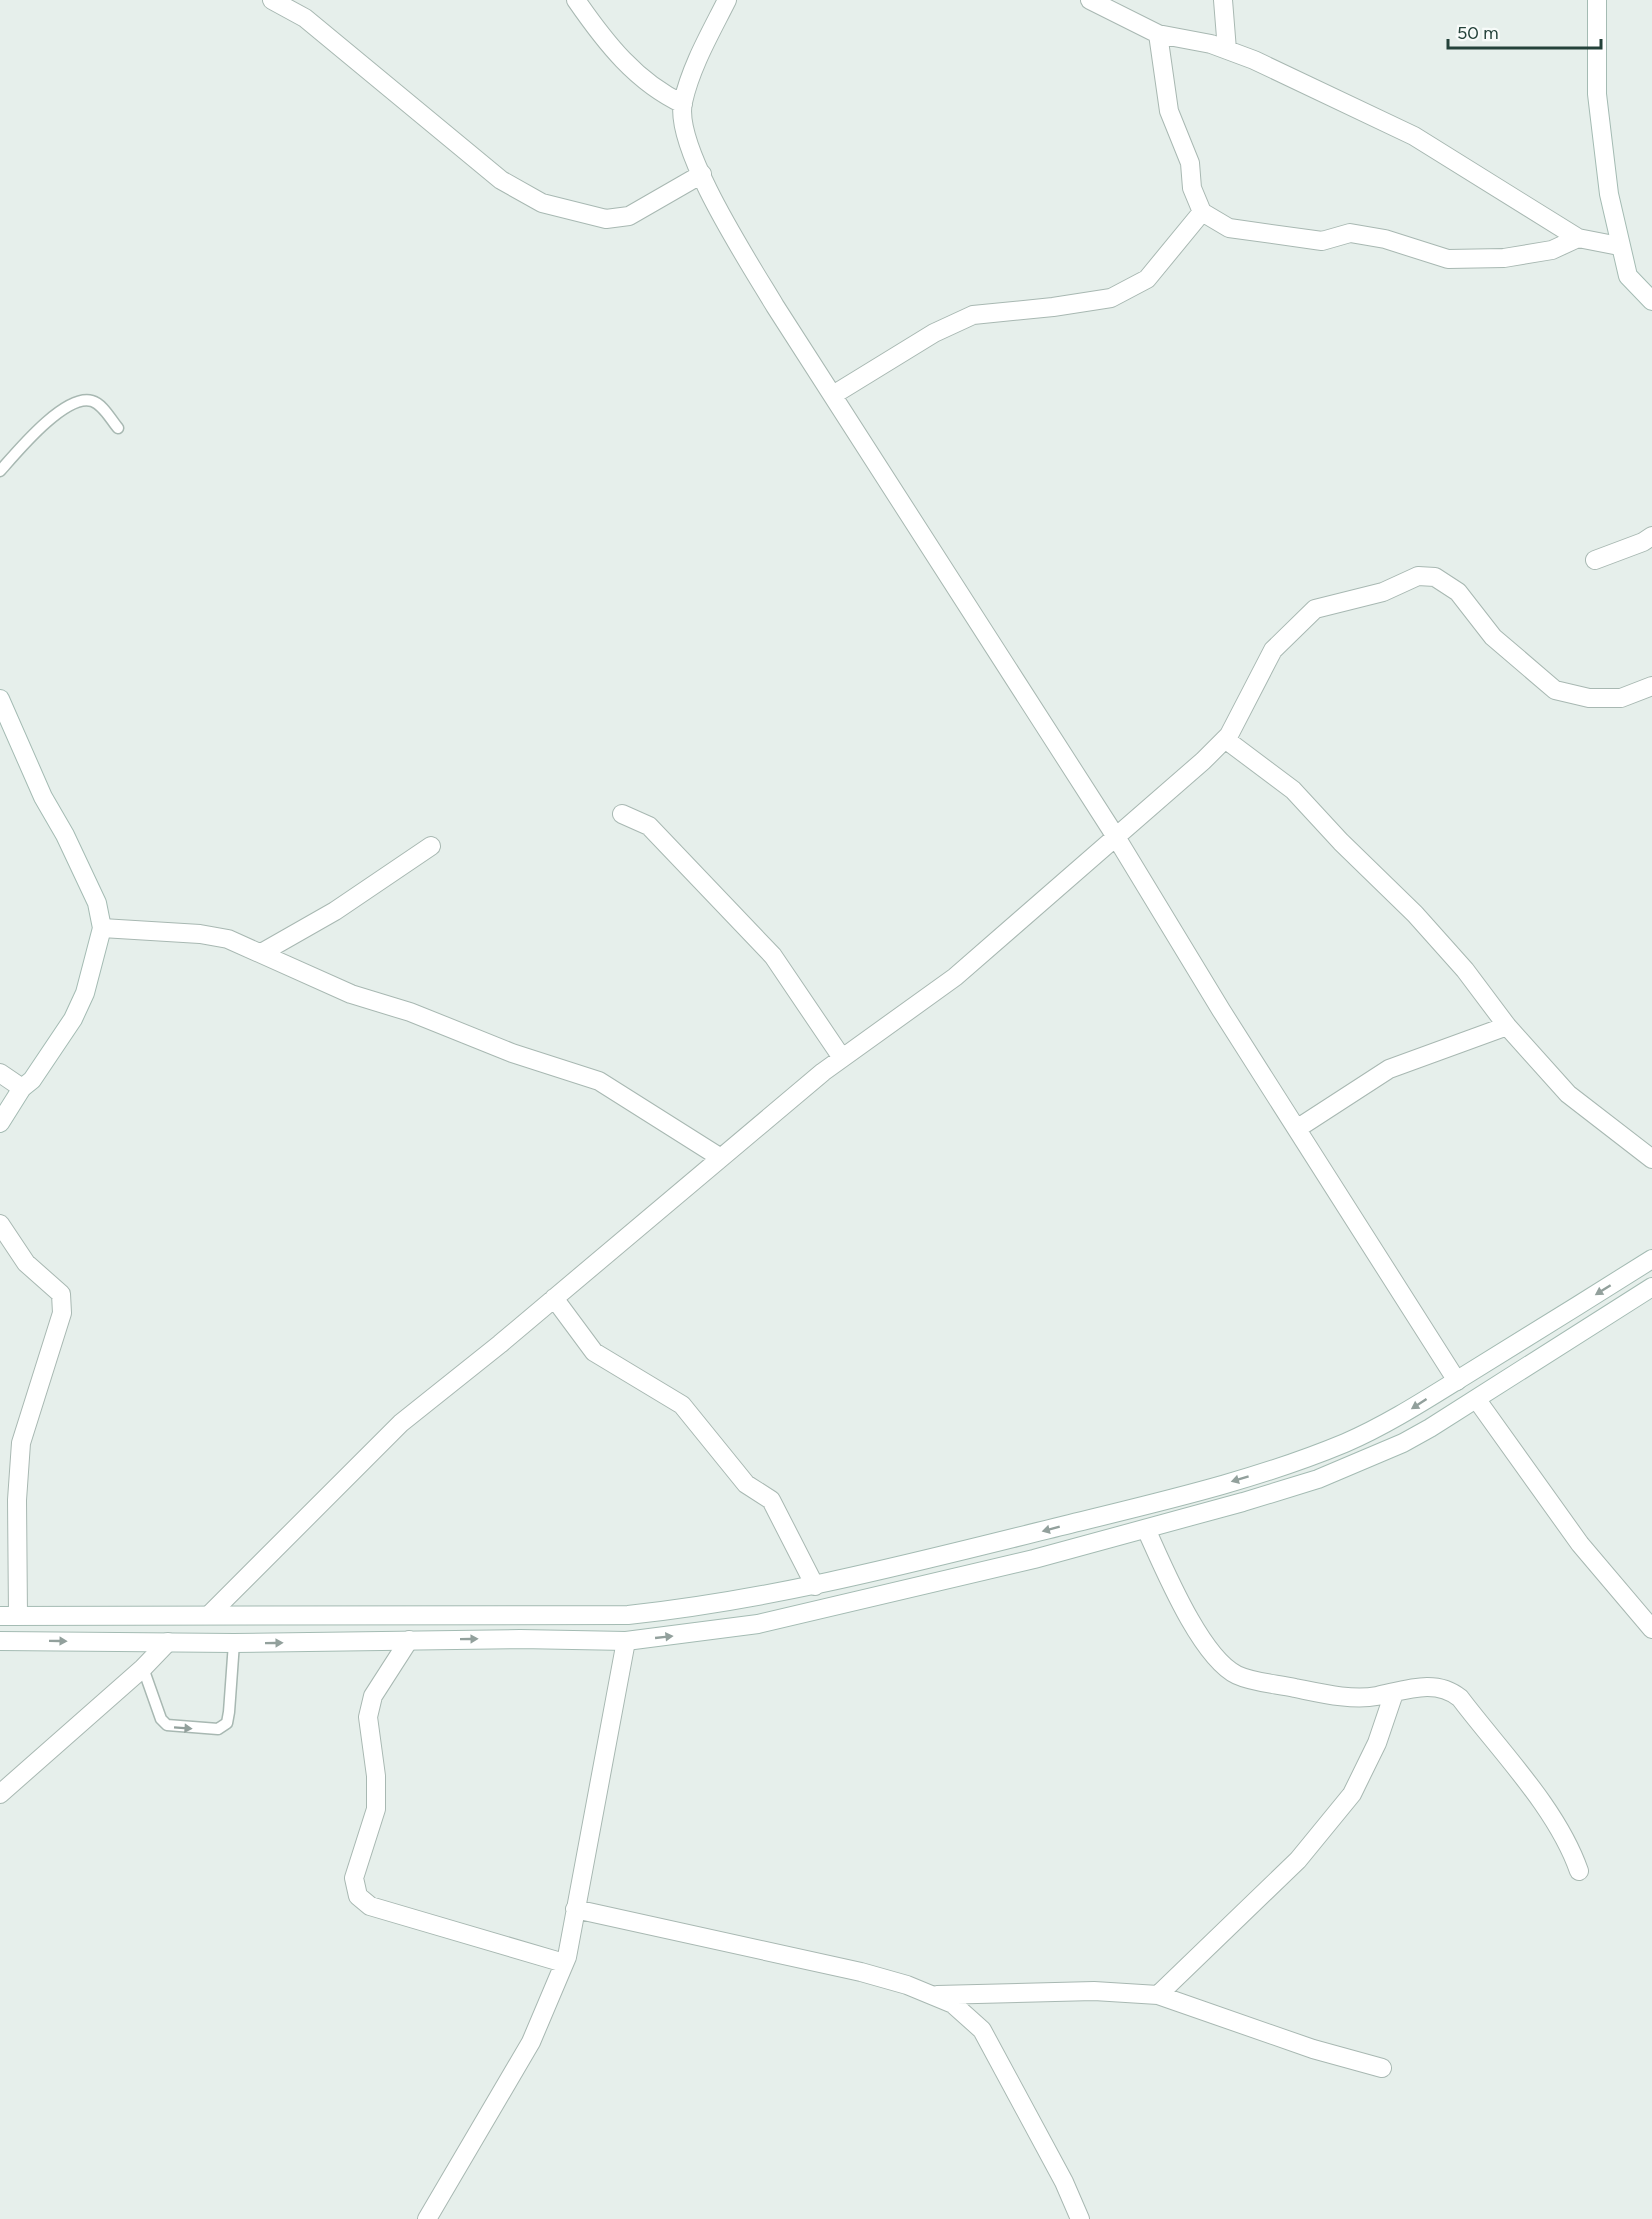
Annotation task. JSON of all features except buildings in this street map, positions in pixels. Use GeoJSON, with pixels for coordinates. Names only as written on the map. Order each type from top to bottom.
{"type":"FeatureCollection","features":[{"type":"Feature","properties":{"kind":"street"},"geometry":{"type":"LineString","coordinates":[[272,0],[305,18],[501,180],[542,203],[606,219],[629,216],[702,174]]}},
{"type":"Feature","properties":{"kind":"street"},"geometry":{"type":"LineString","coordinates":[[576,0],[624,61],[646,83],[683,104]]}},
{"type":"Feature","properties":{"kind":"street"},"geometry":{"type":"LineString","coordinates":[[727,0],[707,40],[683,104],[684,130],[702,174],[730,230],[775,306],[1116,837],[1221,1010],[1298,1128],[1456,1381]]}},
{"type":"Feature","properties":{"kind":"street"},"geometry":{"type":"LineString","coordinates":[[1089,0],[1158,33],[1227,50],[1414,136],[1578,238],[1619,246]]}},
{"type":"Feature","properties":{"kind":"street"},"geometry":{"type":"LineString","coordinates":[[1223,0],[1227,50]]}},
{"type":"Feature","properties":{"kind":"street"},"geometry":{"type":"LineString","coordinates":[[1597,0],[1597,94],[1609,194],[1619,246],[1628,276],[1652,301]]}},
{"type":"Feature","properties":{"kind":"street"},"geometry":{"type":"LineString","coordinates":[[1158,33],[1169,111],[1190,163],[1192,188],[1202,212],[1229,228],[1323,241],[1350,233],[1386,239],[1448,258],[1523,255],[1552,250],[1578,238]]}},
{"type":"Feature","properties":{"kind":"street"},"geometry":{"type":"LineString","coordinates":[[833,395],[934,333],[973,315],[1053,307],[1111,298],[1147,279],[1202,212]]}},
{"type":"Feature","properties":{"kind":"street"},"geometry":{"type":"LineString","coordinates":[[1595,560],[1643,542],[1652,536]]}},
{"type":"Feature","properties":{"kind":"street"},"geometry":{"type":"LineString","coordinates":[[210,1614],[400,1423],[555,1298],[842,1058],[955,977],[1203,761],[1225,739],[1246,705],[1273,650],[1315,609],[1383,592],[1418,576],[1435,577],[1458,592],[1493,637],[1555,690],[1589,698],[1621,698],[1652,686]]}},
{"type":"Feature","properties":{"kind":"street"},"geometry":{"type":"LineString","coordinates":[[0,699],[43,797],[65,835],[97,903],[102,928],[95,961],[81,1002],[32,1080],[22,1088],[0,1123]]}},
{"type":"Feature","properties":{"kind":"street"},"geometry":{"type":"LineString","coordinates":[[1225,739],[1293,790],[1341,842],[1415,914],[1466,970],[1508,1026],[1568,1094],[1652,1159]]}},
{"type":"Feature","properties":{"kind":"street"},"geometry":{"type":"LineString","coordinates":[[622,814],[649,826],[773,956],[842,1058]]}},
{"type":"Feature","properties":{"kind":"street"},"geometry":{"type":"LineString","coordinates":[[262,952],[335,911],[431,846]]}},
{"type":"Feature","properties":{"kind":"street"},"geometry":{"type":"LineString","coordinates":[[102,928],[200,934],[228,939],[262,952],[297,972],[351,994],[410,1012],[512,1053],[599,1081],[721,1158]]}},
{"type":"Feature","properties":{"kind":"street"},"geometry":{"type":"LineString","coordinates":[[1298,1128],[1389,1069],[1508,1026]]}},
{"type":"Feature","properties":{"kind":"street"},"geometry":{"type":"LineString","coordinates":[[0,1073],[22,1088]]}},
{"type":"Feature","properties":{"kind":"street"},"geometry":{"type":"LineString","coordinates":[[0,1224],[26,1263],[61,1294],[62,1313],[21,1443],[9,1616],[628,1615],[687,1609],[815,1586],[933,1560],[1187,1496],[1287,1465],[1346,1442],[1404,1414],[1652,1259]]}},
{"type":"Feature","properties":{"kind":"street"},"geometry":{"type":"LineString","coordinates":[[0,1641],[234,1643],[409,1640],[626,1641],[758,1624],[950,1580],[1146,1529],[1318,1479],[1403,1443],[1477,1400],[1652,1287]]}},
{"type":"Feature","properties":{"kind":"street"},"geometry":{"type":"LineString","coordinates":[[555,1298],[594,1352],[682,1406],[746,1484],[771,1500],[815,1586]]}},
{"type":"Feature","properties":{"kind":"street"},"geometry":{"type":"LineString","coordinates":[[1477,1400],[1580,1544],[1652,1629]]}},
{"type":"Feature","properties":{"kind":"street"},"geometry":{"type":"LineString","coordinates":[[1146,1529],[1177,1598],[1210,1650],[1237,1675],[1316,1692],[1371,1697],[1425,1687],[1448,1688],[1460,1698],[1545,1807],[1570,1847],[1579,1871]]}},
{"type":"Feature","properties":{"kind":"street"},"geometry":{"type":"LineString","coordinates":[[409,1640],[373,1696],[368,1717],[376,1776],[376,1809],[354,1878],[358,1896],[370,1906],[380,1910],[564,1963]]}},
{"type":"Feature","properties":{"kind":"street"},"geometry":{"type":"LineString","coordinates":[[427,2219],[531,2042],[564,1963],[626,1641]]}},
{"type":"Feature","properties":{"kind":"street"},"geometry":{"type":"LineString","coordinates":[[0,1794],[143,1668],[168,1642]]}},
{"type":"Feature","properties":{"kind":"street"},"geometry":{"type":"LineString","coordinates":[[1158,1995],[1298,1860],[1352,1794],[1377,1743],[1394,1693]]}},
{"type":"Feature","properties":{"kind":"street"},"geometry":{"type":"LineString","coordinates":[[575,1909],[861,1972],[907,1985],[953,2004],[982,2030],[1064,2182],[1080,2219]]}},
{"type":"Feature","properties":{"kind":"street"},"geometry":{"type":"LineString","coordinates":[[932,1996],[1094,1990],[1158,1995],[1314,2049],[1382,2068]]}},
{"type":"Feature","properties":{"kind":"lane"},"geometry":{"type":"LineString","coordinates":[[0,471],[56,415],[82,401],[91,401],[99,405],[118,428]]}},
{"type":"Feature","properties":{"kind":"lane"},"geometry":{"type":"LineString","coordinates":[[143,1668],[161,1719],[167,1725],[177,1728],[219,1729],[227,1723],[229,1712],[234,1643]]}}]}
